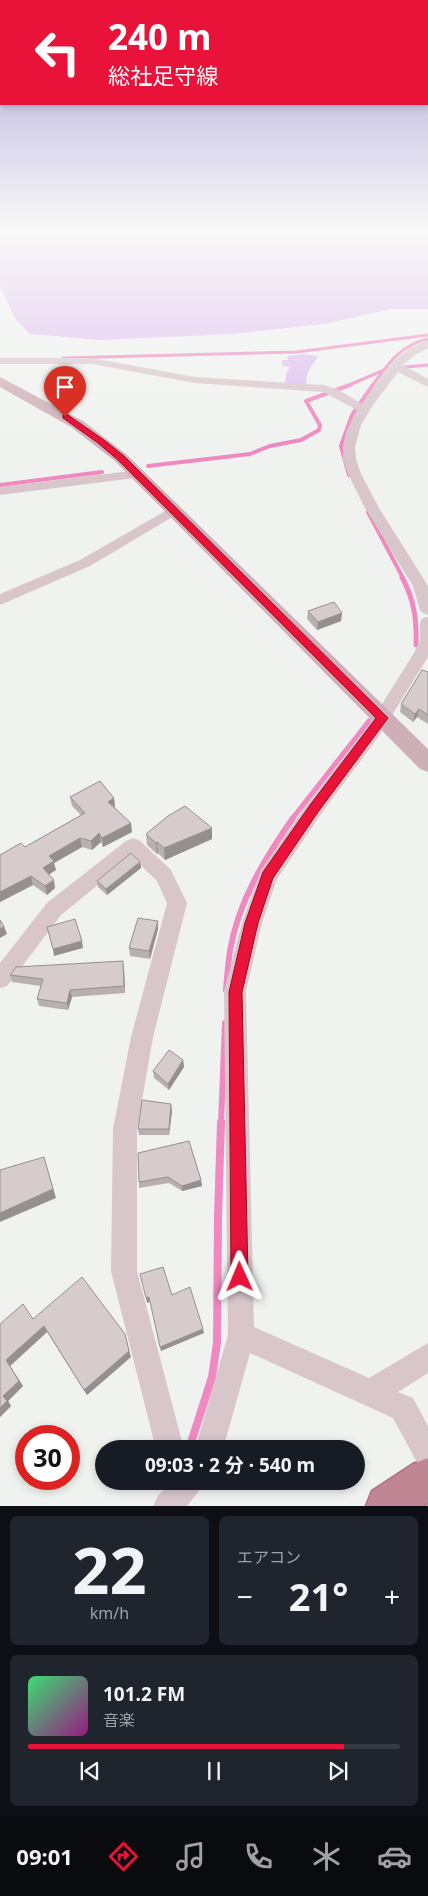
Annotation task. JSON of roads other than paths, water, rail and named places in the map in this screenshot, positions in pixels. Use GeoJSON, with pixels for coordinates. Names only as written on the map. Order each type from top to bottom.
{"type":"FeatureCollection","features":[{"type":"Feature","properties":{"kind":"highway"},"geometry":{"type":"LineString","coordinates":[[387,1506],[428,1479]]}},
{"type":"Feature","properties":{"kind":"main road"},"geometry":{"type":"LineString","coordinates":[[0,381],[77,424],[101,441],[138,474],[428,763]]}},
{"type":"Feature","properties":{"kind":"street"},"geometry":{"type":"LineString","coordinates":[[428,344],[419,346],[404,356],[360,407],[348,447],[351,467],[375,512],[423,590],[428,610]]}},
{"type":"Feature","properties":{"kind":"street"},"geometry":{"type":"LineString","coordinates":[[0,361],[92,362],[196,380],[333,392],[360,407]]}},
{"type":"Feature","properties":{"kind":"street"},"geometry":{"type":"LineString","coordinates":[[396,366],[428,384]]}},
{"type":"Feature","properties":{"kind":"street"},"geometry":{"type":"LineString","coordinates":[[0,491],[138,474]]}},
{"type":"Feature","properties":{"kind":"street"},"geometry":{"type":"LineString","coordinates":[[0,600],[84,564],[174,510]]}},
{"type":"Feature","properties":{"kind":"street"},"geometry":{"type":"LineString","coordinates":[[211,1440],[240,1334],[236,992],[252,923],[268,876],[314,809],[421,670],[428,640],[428,622]]}},
{"type":"Feature","properties":{"kind":"street"},"geometry":{"type":"LineString","coordinates":[[0,979],[54,908],[133,846],[164,876],[176,903],[174,924],[142,1037],[125,1129],[124,1271],[168,1440]]}},
{"type":"Feature","properties":{"kind":"street"},"geometry":{"type":"LineString","coordinates":[[240,1334],[403,1408],[428,1454]]}},
{"type":"Feature","properties":{"kind":"street"},"geometry":{"type":"LineString","coordinates":[[371,1393],[428,1357]]}},
{"type":"Feature","properties":{"kind":"waterway"},"geometry":{"type":"LineString","coordinates":[[63,358],[297,352],[428,335]]}},
{"type":"Feature","properties":{"kind":"waterway"},"geometry":{"type":"LineString","coordinates":[[384,370],[402,351],[428,339]]}},
{"type":"Feature","properties":{"kind":"waterway"},"geometry":{"type":"LineString","coordinates":[[405,367],[428,365]]}},
{"type":"Feature","properties":{"kind":"waterway"},"geometry":{"type":"LineString","coordinates":[[347,386],[384,370]]}},
{"type":"Feature","properties":{"kind":"waterway"},"geometry":{"type":"LineString","coordinates":[[372,386],[384,370]]}},
{"type":"Feature","properties":{"kind":"waterway"},"geometry":{"type":"LineString","coordinates":[[148,466],[250,454],[270,446],[301,440],[319,430],[320,425],[306,401],[350,385]]}},
{"type":"Feature","properties":{"kind":"waterway"},"geometry":{"type":"LineString","coordinates":[[349,475],[341,446],[352,415],[373,385]]}},
{"type":"Feature","properties":{"kind":"waterway"},"geometry":{"type":"LineString","coordinates":[[0,485],[102,472]]}},
{"type":"Feature","properties":{"kind":"waterway"},"geometry":{"type":"LineString","coordinates":[[368,512],[403,578]]}},
{"type":"Feature","properties":{"kind":"waterway"},"geometry":{"type":"LineString","coordinates":[[402,577],[414,610],[416,645]]}},
{"type":"Feature","properties":{"kind":"waterway"},"geometry":{"type":"LineString","coordinates":[[292,819],[369,721]]}},
{"type":"Feature","properties":{"kind":"waterway"},"geometry":{"type":"LineString","coordinates":[[226,990],[230,951],[239,915],[254,881],[272,849],[293,818]]}},
{"type":"Feature","properties":{"kind":"waterway"},"geometry":{"type":"LineString","coordinates":[[221,1123],[225,1023]]}},
{"type":"Feature","properties":{"kind":"waterway"},"geometry":{"type":"LineString","coordinates":[[192,1440],[212,1377],[217,1343],[221,1122]]}}]}
